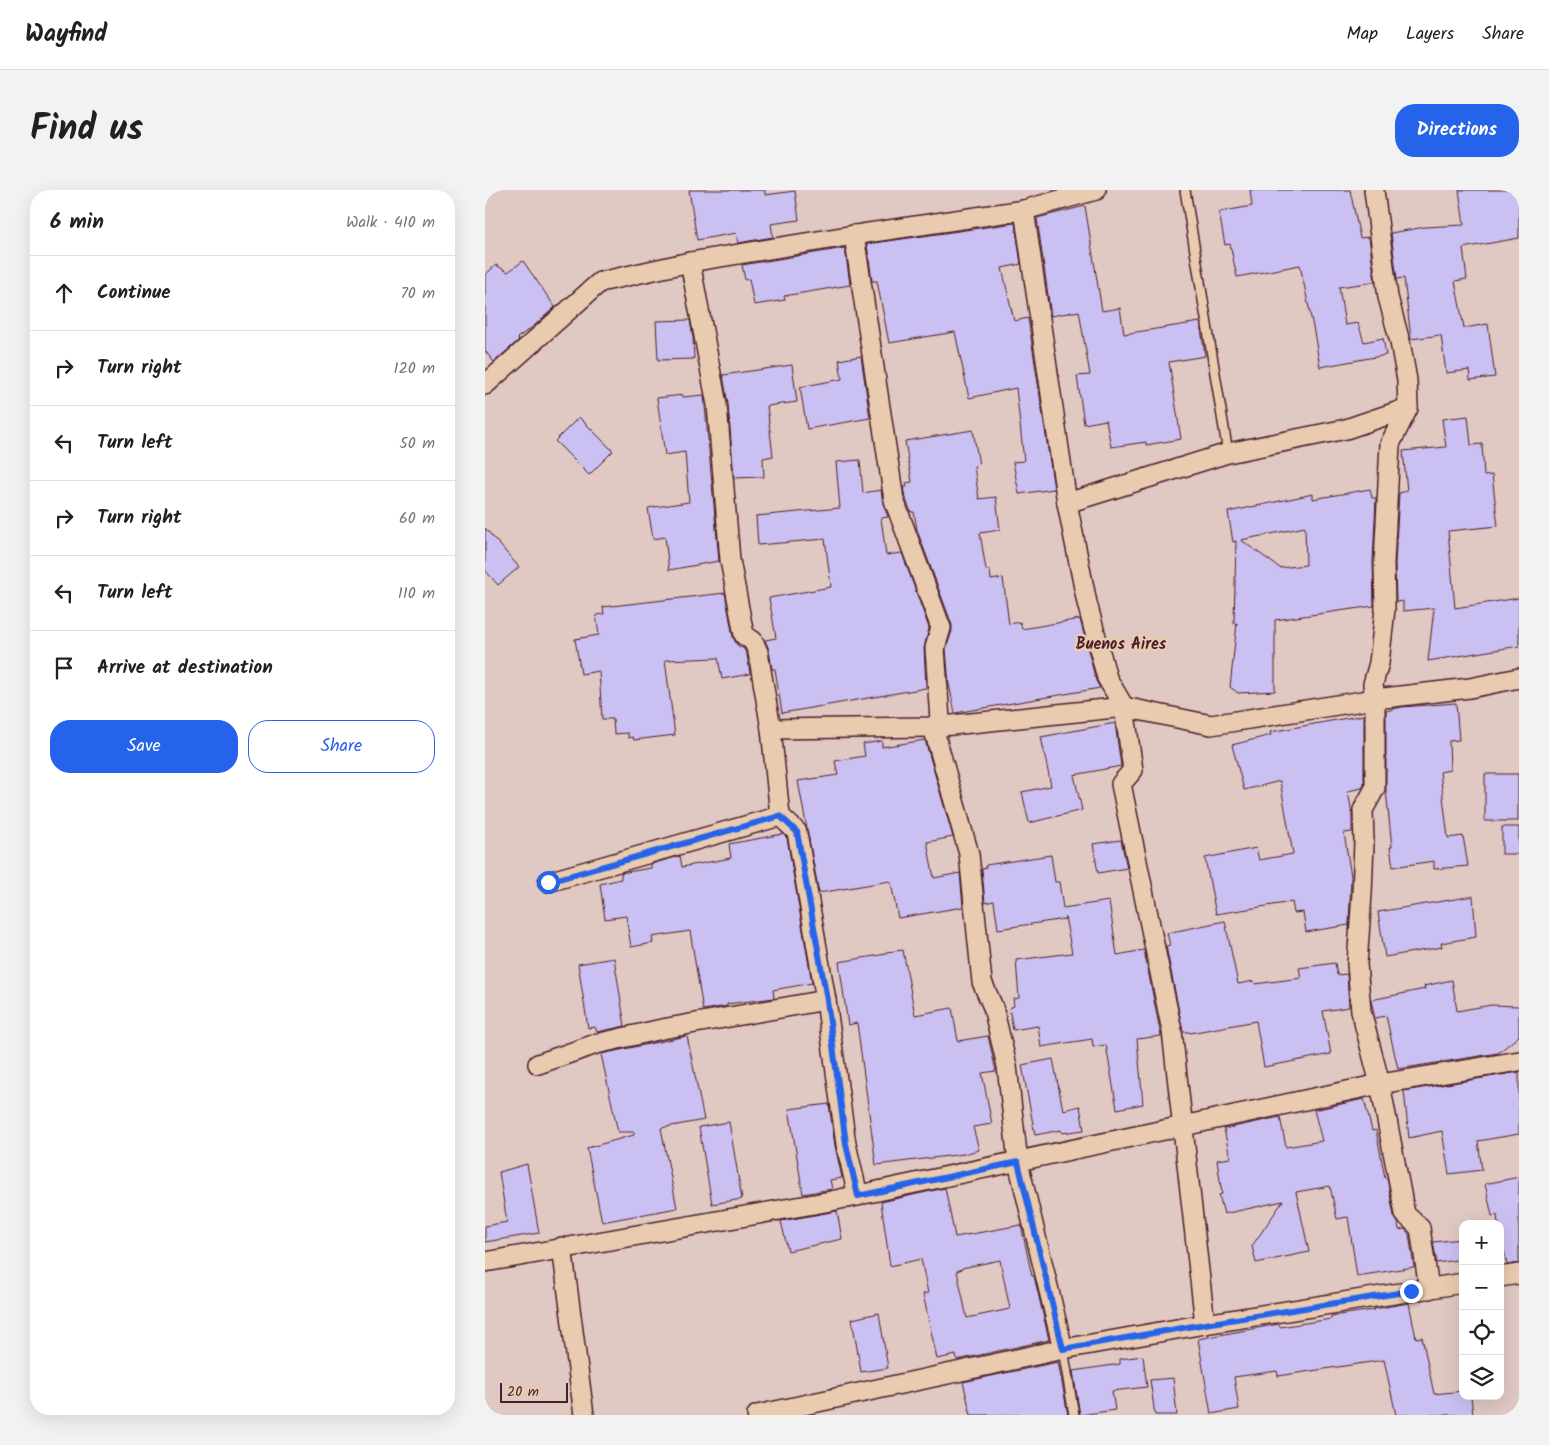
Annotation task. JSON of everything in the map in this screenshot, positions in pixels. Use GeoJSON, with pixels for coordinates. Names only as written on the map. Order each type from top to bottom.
{"type":"FeatureCollection","features":[{"type":"Feature","properties":{"kind":"street"},"geometry":{"type":"LineString","coordinates":[[485,385],[600,282],[690,262],[1024,210],[1096,190]]}},
{"type":"Feature","properties":{"kind":"street"},"geometry":{"type":"LineString","coordinates":[[1374,190],[1388,296],[1401,342],[1407,380],[1408,408],[1390,444],[1383,563],[1385,608],[1379,663],[1373,684],[1375,698],[1375,788],[1363,810],[1363,894],[1357,964],[1361,1010],[1380,1084],[1405,1214],[1420,1228],[1429,1289]]}},
{"type":"Feature","properties":{"kind":"street"},"geometry":{"type":"LineString","coordinates":[[1024,210],[1067,503],[1087,603],[1107,678],[1124,707],[1133,770],[1121,784],[1172,1031],[1205,1324]]}},
{"type":"Feature","properties":{"kind":"street"},"geometry":{"type":"LineString","coordinates":[[854,235],[895,500],[941,628],[935,648],[939,720],[933,727]]}},
{"type":"Feature","properties":{"kind":"street"},"geometry":{"type":"LineString","coordinates":[[690,262],[717,405],[730,560],[745,635],[753,640],[758,652],[771,729],[780,816],[797,832],[827,1000],[846,1144],[858,1196]]}},
{"type":"Feature","properties":{"kind":"street"},"geometry":{"type":"LineString","coordinates":[[1067,503],[1228,454],[1346,429],[1408,408]]}},
{"type":"Feature","properties":{"kind":"street"},"geometry":{"type":"LineString","coordinates":[[771,729],[933,727],[1124,707],[1211,725],[1375,698],[1470,688],[1519,678]]}},
{"type":"Feature","properties":{"kind":"street"},"geometry":{"type":"LineString","coordinates":[[933,727],[969,854],[982,982],[993,1007],[1007,1066],[1018,1162],[1063,1349]]}},
{"type":"Feature","properties":{"kind":"street"},"geometry":{"type":"LineString","coordinates":[[548,882],[780,816]]}},
{"type":"Feature","properties":{"kind":"street"},"geometry":{"type":"LineString","coordinates":[[538,1064],[605,1042],[662,1029],[827,1000]]}},
{"type":"Feature","properties":{"kind":"street"},"geometry":{"type":"LineString","coordinates":[[485,1262],[562,1247],[720,1222],[858,1196],[1380,1084],[1519,1061]]}},
{"type":"Feature","properties":{"kind":"street"},"geometry":{"type":"LineString","coordinates":[[562,1247],[584,1415]]}},
{"type":"Feature","properties":{"kind":"street"},"geometry":{"type":"LineString","coordinates":[[1504,1276],[1519,1274]]}},
{"type":"Feature","properties":{"kind":"street"},"geometry":{"type":"LineString","coordinates":[[757,1415],[1063,1349],[1205,1324],[1459,1284]]}},
{"type":"Feature","properties":{"kind":"lane"},"geometry":{"type":"LineString","coordinates":[[1185,190],[1228,454]]}},
{"type":"Feature","properties":{"kind":"lane"},"geometry":{"type":"LineString","coordinates":[[1063,1349],[1074,1415]]}},
{"type":"Feature","properties":{"kind":"building"},"geometry":{"type":"Polygon","coordinates":[[[689,190],[765,190],[765,195],[795,191],[799,220],[771,224],[773,237],[738,243],[736,233],[697,240],[689,190]]]}},
{"type":"Feature","properties":{"kind":"building"},"geometry":{"type":"Polygon","coordinates":[[[1250,190],[1350,190],[1360,238],[1369,237],[1375,282],[1339,287],[1345,325],[1358,323],[1364,342],[1383,338],[1386,355],[1320,367],[1300,265],[1237,277],[1230,244],[1225,245],[1219,212],[1252,206],[1250,190]]]}},
{"type":"Feature","properties":{"kind":"building"},"geometry":{"type":"Polygon","coordinates":[[[1459,190],[1519,190],[1519,238],[1463,248],[1467,279],[1455,281],[1464,328],[1488,324],[1495,377],[1470,380],[1469,370],[1446,373],[1441,335],[1411,339],[1404,278],[1397,279],[1391,233],[1425,227],[1464,225],[1459,190]]]}},
{"type":"Feature","properties":{"kind":"building"},"geometry":{"type":"Polygon","coordinates":[[[1085,206],[1102,311],[1120,308],[1124,334],[1200,322],[1205,356],[1169,362],[1181,439],[1146,445],[1146,442],[1111,447],[1106,420],[1084,424],[1077,376],[1090,375],[1079,311],[1051,316],[1037,218],[1085,206]]]}},
{"type":"Feature","properties":{"kind":"building"},"geometry":{"type":"Polygon","coordinates":[[[1015,223],[1021,264],[1002,268],[1014,321],[1028,318],[1054,489],[1019,494],[1013,462],[1024,461],[1016,388],[969,398],[955,332],[889,343],[877,281],[872,281],[867,244],[1015,223]]]}},
{"type":"Feature","properties":{"kind":"building"},"geometry":{"type":"Polygon","coordinates":[[[845,248],[850,285],[784,296],[785,300],[754,305],[749,279],[745,280],[742,265],[845,248]]]}},
{"type":"Feature","properties":{"kind":"building"},"geometry":{"type":"Polygon","coordinates":[[[523,261],[555,307],[517,338],[519,340],[494,362],[485,351],[485,275],[496,265],[508,272],[523,261]]]}},
{"type":"Feature","properties":{"kind":"building"},"geometry":{"type":"Polygon","coordinates":[[[690,320],[694,359],[658,360],[656,321],[690,320]]]}},
{"type":"Feature","properties":{"kind":"building"},"geometry":{"type":"Polygon","coordinates":[[[861,356],[870,418],[807,429],[800,387],[842,379],[839,360],[861,356]]]}},
{"type":"Feature","properties":{"kind":"building"},"geometry":{"type":"Polygon","coordinates":[[[792,365],[797,402],[767,406],[773,456],[763,458],[764,477],[734,478],[728,404],[723,375],[792,365]]]}},
{"type":"Feature","properties":{"kind":"building"},"geometry":{"type":"Polygon","coordinates":[[[683,395],[683,397],[704,395],[719,561],[669,570],[665,537],[653,539],[648,508],[689,502],[685,452],[665,455],[657,398],[683,395]]]}},
{"type":"Feature","properties":{"kind":"building"},"geometry":{"type":"Polygon","coordinates":[[[1468,416],[1471,445],[1482,444],[1484,476],[1492,475],[1498,526],[1448,531],[1455,608],[1519,598],[1519,646],[1428,661],[1434,608],[1403,611],[1403,601],[1396,602],[1395,563],[1399,493],[1407,491],[1403,451],[1446,447],[1442,419],[1468,416]]]}},
{"type":"Feature","properties":{"kind":"building"},"geometry":{"type":"Polygon","coordinates":[[[579,417],[613,451],[589,475],[555,441],[579,417]]]}},
{"type":"Feature","properties":{"kind":"building"},"geometry":{"type":"Polygon","coordinates":[[[973,430],[979,465],[974,466],[979,499],[996,497],[1000,530],[980,533],[986,570],[990,570],[991,580],[1003,578],[1009,624],[1020,622],[1022,629],[1080,619],[1096,681],[1100,688],[955,713],[949,684],[946,649],[952,625],[917,530],[914,512],[911,512],[905,497],[903,487],[907,487],[906,483],[912,482],[905,441],[973,430]]]}},
{"type":"Feature","properties":{"kind":"building"},"geometry":{"type":"Polygon","coordinates":[[[860,460],[863,493],[881,490],[883,504],[888,517],[881,518],[886,555],[902,553],[929,628],[924,648],[926,688],[782,713],[775,669],[772,669],[769,650],[765,640],[776,638],[769,598],[831,587],[825,539],[758,545],[756,516],[840,508],[836,462],[860,460]]]}},
{"type":"Feature","properties":{"kind":"building"},"geometry":{"type":"Polygon","coordinates":[[[1370,489],[1372,498],[1376,498],[1373,562],[1374,606],[1275,620],[1275,691],[1238,693],[1230,687],[1237,623],[1234,624],[1236,541],[1233,542],[1228,512],[1313,494],[1313,499],[1370,489]],[[1305,527],[1241,540],[1280,568],[1306,565],[1305,527]]]}},
{"type":"Feature","properties":{"kind":"building"},"geometry":{"type":"Polygon","coordinates":[[[485,528],[519,567],[498,585],[485,570],[485,528]]]}},
{"type":"Feature","properties":{"kind":"building"},"geometry":{"type":"Polygon","coordinates":[[[725,593],[733,637],[737,645],[744,649],[747,655],[750,674],[722,679],[718,658],[665,660],[675,735],[634,740],[633,737],[628,738],[628,733],[614,734],[613,719],[602,719],[599,671],[581,674],[575,639],[599,635],[596,615],[604,614],[603,607],[725,593]]]}},
{"type":"Feature","properties":{"kind":"building"},"geometry":{"type":"Polygon","coordinates":[[[1456,703],[1459,740],[1449,741],[1450,770],[1440,772],[1448,838],[1463,836],[1468,866],[1434,869],[1434,861],[1393,867],[1386,790],[1386,711],[1402,707],[1456,703]]]}},
{"type":"Feature","properties":{"kind":"building"},"geometry":{"type":"Polygon","coordinates":[[[1364,715],[1364,785],[1362,788],[1348,791],[1352,814],[1352,832],[1344,833],[1351,876],[1349,925],[1306,932],[1303,912],[1294,913],[1292,902],[1216,914],[1205,858],[1256,848],[1259,860],[1293,854],[1280,781],[1244,790],[1232,745],[1271,735],[1270,732],[1364,715]]]}},
{"type":"Feature","properties":{"kind":"building"},"geometry":{"type":"Polygon","coordinates":[[[1115,723],[1121,766],[1074,775],[1082,810],[1029,823],[1022,792],[1051,786],[1041,737],[1115,723]]]}},
{"type":"Feature","properties":{"kind":"building"},"geometry":{"type":"Polygon","coordinates":[[[925,740],[953,837],[927,842],[934,878],[960,873],[963,907],[898,918],[890,881],[819,893],[798,781],[838,775],[835,761],[865,756],[863,744],[882,741],[882,747],[925,740]]]}},
{"type":"Feature","properties":{"kind":"building"},"geometry":{"type":"Polygon","coordinates":[[[1485,774],[1518,774],[1518,821],[1485,821],[1485,774]]]}},
{"type":"Feature","properties":{"kind":"building"},"geometry":{"type":"Polygon","coordinates":[[[1502,827],[1519,827],[1519,854],[1502,854],[1502,827]]]}},
{"type":"Feature","properties":{"kind":"building"},"geometry":{"type":"Polygon","coordinates":[[[783,834],[787,838],[812,983],[773,990],[774,998],[727,1004],[727,1006],[703,1010],[690,931],[652,937],[653,943],[631,947],[626,916],[605,919],[600,884],[621,879],[621,873],[651,868],[651,864],[680,856],[682,867],[731,858],[729,844],[783,834]]]}},
{"type":"Feature","properties":{"kind":"building"},"geometry":{"type":"Polygon","coordinates":[[[1121,840],[1127,868],[1098,873],[1093,844],[1121,840]]]}},
{"type":"Feature","properties":{"kind":"building"},"geometry":{"type":"Polygon","coordinates":[[[1051,855],[1055,882],[1059,882],[1063,908],[1109,901],[1117,955],[1144,950],[1161,1036],[1137,1039],[1143,1104],[1117,1109],[1106,1045],[1093,1047],[1092,1039],[1041,1047],[1038,1026],[1013,1030],[1009,1008],[1014,1006],[1013,999],[1019,998],[1016,960],[1072,953],[1065,917],[1065,919],[998,929],[994,901],[985,903],[982,869],[986,868],[986,865],[1051,855]]]}},
{"type":"Feature","properties":{"kind":"building"},"geometry":{"type":"Polygon","coordinates":[[[1473,896],[1476,937],[1441,943],[1442,947],[1385,957],[1378,912],[1473,896]]]}},
{"type":"Feature","properties":{"kind":"building"},"geometry":{"type":"Polygon","coordinates":[[[1225,921],[1238,984],[1254,981],[1255,984],[1301,978],[1299,968],[1335,963],[1337,975],[1347,974],[1349,1007],[1323,1011],[1331,1054],[1264,1067],[1256,1021],[1190,1033],[1183,1032],[1166,946],[1170,945],[1167,933],[1225,921]]]}},
{"type":"Feature","properties":{"kind":"building"},"geometry":{"type":"Polygon","coordinates":[[[903,950],[915,1015],[952,1008],[958,1041],[988,1036],[996,1071],[982,1073],[992,1124],[973,1127],[979,1150],[964,1154],[876,1165],[857,1023],[848,1025],[839,962],[903,950]]]}},
{"type":"Feature","properties":{"kind":"building"},"geometry":{"type":"Polygon","coordinates":[[[614,958],[625,1026],[597,1032],[595,1027],[588,1028],[578,964],[614,958]]]}},
{"type":"Feature","properties":{"kind":"building"},"geometry":{"type":"Polygon","coordinates":[[[1452,980],[1457,1011],[1491,1005],[1519,1006],[1519,1036],[1498,1053],[1398,1069],[1386,1016],[1375,1018],[1371,1000],[1425,989],[1424,986],[1452,980]]]}},
{"type":"Feature","properties":{"kind":"building"},"geometry":{"type":"Polygon","coordinates":[[[687,1036],[704,1120],[661,1128],[677,1208],[602,1222],[587,1148],[634,1135],[634,1132],[618,1132],[601,1054],[687,1036]]]}},
{"type":"Feature","properties":{"kind":"building"},"geometry":{"type":"Polygon","coordinates":[[[1053,1059],[1063,1110],[1080,1106],[1084,1130],[1062,1133],[1061,1130],[1035,1135],[1022,1065],[1053,1059]]]}},
{"type":"Feature","properties":{"kind":"building"},"geometry":{"type":"Polygon","coordinates":[[[1519,1072],[1519,1134],[1478,1141],[1482,1170],[1449,1174],[1442,1131],[1409,1138],[1404,1091],[1519,1072]]]}},
{"type":"Feature","properties":{"kind":"building"},"geometry":{"type":"Polygon","coordinates":[[[1364,1099],[1372,1131],[1376,1130],[1394,1216],[1399,1230],[1405,1229],[1409,1234],[1414,1267],[1357,1276],[1348,1217],[1337,1219],[1330,1186],[1296,1192],[1309,1252],[1256,1263],[1252,1246],[1283,1201],[1224,1214],[1219,1195],[1222,1194],[1217,1160],[1230,1158],[1224,1129],[1280,1117],[1286,1147],[1322,1141],[1314,1110],[1364,1099]]]}},
{"type":"Feature","properties":{"kind":"building"},"geometry":{"type":"Polygon","coordinates":[[[829,1104],[842,1178],[830,1180],[832,1189],[803,1194],[789,1109],[829,1104]]]}},
{"type":"Feature","properties":{"kind":"building"},"geometry":{"type":"Polygon","coordinates":[[[729,1122],[742,1199],[712,1204],[699,1127],[729,1122]]]}},
{"type":"Feature","properties":{"kind":"building"},"geometry":{"type":"Polygon","coordinates":[[[527,1164],[539,1233],[485,1242],[485,1226],[507,1222],[499,1172],[527,1164]]]}},
{"type":"Feature","properties":{"kind":"building"},"geometry":{"type":"Polygon","coordinates":[[[1519,1177],[1519,1263],[1507,1265],[1504,1251],[1504,1220],[1498,1220],[1497,1215],[1492,1216],[1485,1184],[1519,1177]]]}},
{"type":"Feature","properties":{"kind":"building"},"geometry":{"type":"Polygon","coordinates":[[[945,1188],[955,1237],[1021,1225],[1049,1340],[957,1360],[956,1355],[937,1359],[923,1294],[928,1293],[921,1259],[890,1266],[881,1202],[945,1188]],[[1000,1260],[962,1268],[957,1271],[967,1318],[1010,1309],[1000,1260]]]}},
{"type":"Feature","properties":{"kind":"building"},"geometry":{"type":"Polygon","coordinates":[[[837,1211],[842,1239],[788,1251],[781,1221],[837,1211]]]}},
{"type":"Feature","properties":{"kind":"building"},"geometry":{"type":"Polygon","coordinates":[[[1459,1239],[1459,1260],[1437,1263],[1433,1242],[1459,1239]]]}},
{"type":"Feature","properties":{"kind":"building"},"geometry":{"type":"Polygon","coordinates":[[[1409,1303],[1416,1338],[1422,1337],[1434,1394],[1459,1391],[1459,1400],[1471,1400],[1473,1415],[1396,1415],[1384,1360],[1278,1376],[1277,1371],[1234,1377],[1239,1409],[1211,1414],[1198,1339],[1279,1324],[1280,1327],[1331,1319],[1331,1316],[1409,1303]]]}},
{"type":"Feature","properties":{"kind":"building"},"geometry":{"type":"Polygon","coordinates":[[[879,1313],[888,1368],[861,1372],[852,1319],[879,1313]]]}},
{"type":"Feature","properties":{"kind":"building"},"geometry":{"type":"Polygon","coordinates":[[[1143,1356],[1147,1387],[1112,1391],[1115,1410],[1080,1415],[1073,1371],[1120,1364],[1120,1359],[1143,1356]]]}},
{"type":"Feature","properties":{"kind":"building"},"geometry":{"type":"Polygon","coordinates":[[[1058,1362],[1068,1415],[971,1415],[963,1382],[1058,1362]]]}},
{"type":"Feature","properties":{"kind":"building"},"geometry":{"type":"Polygon","coordinates":[[[1173,1378],[1177,1415],[1155,1415],[1150,1380],[1173,1378]]]}},
{"type":"Feature","properties":{"kind":"district","name":"Buenos Aires"},"geometry":{"type":"Point","coordinates":[1121,644]}},
{"type":"Feature","properties":{"kind":"route"},"geometry":{"type":"LineString","coordinates":[[548,882],[780,816],[797,832],[827,1000],[846,1144],[858,1196],[1018,1162],[1063,1349],[1411,1291]]}}]}
